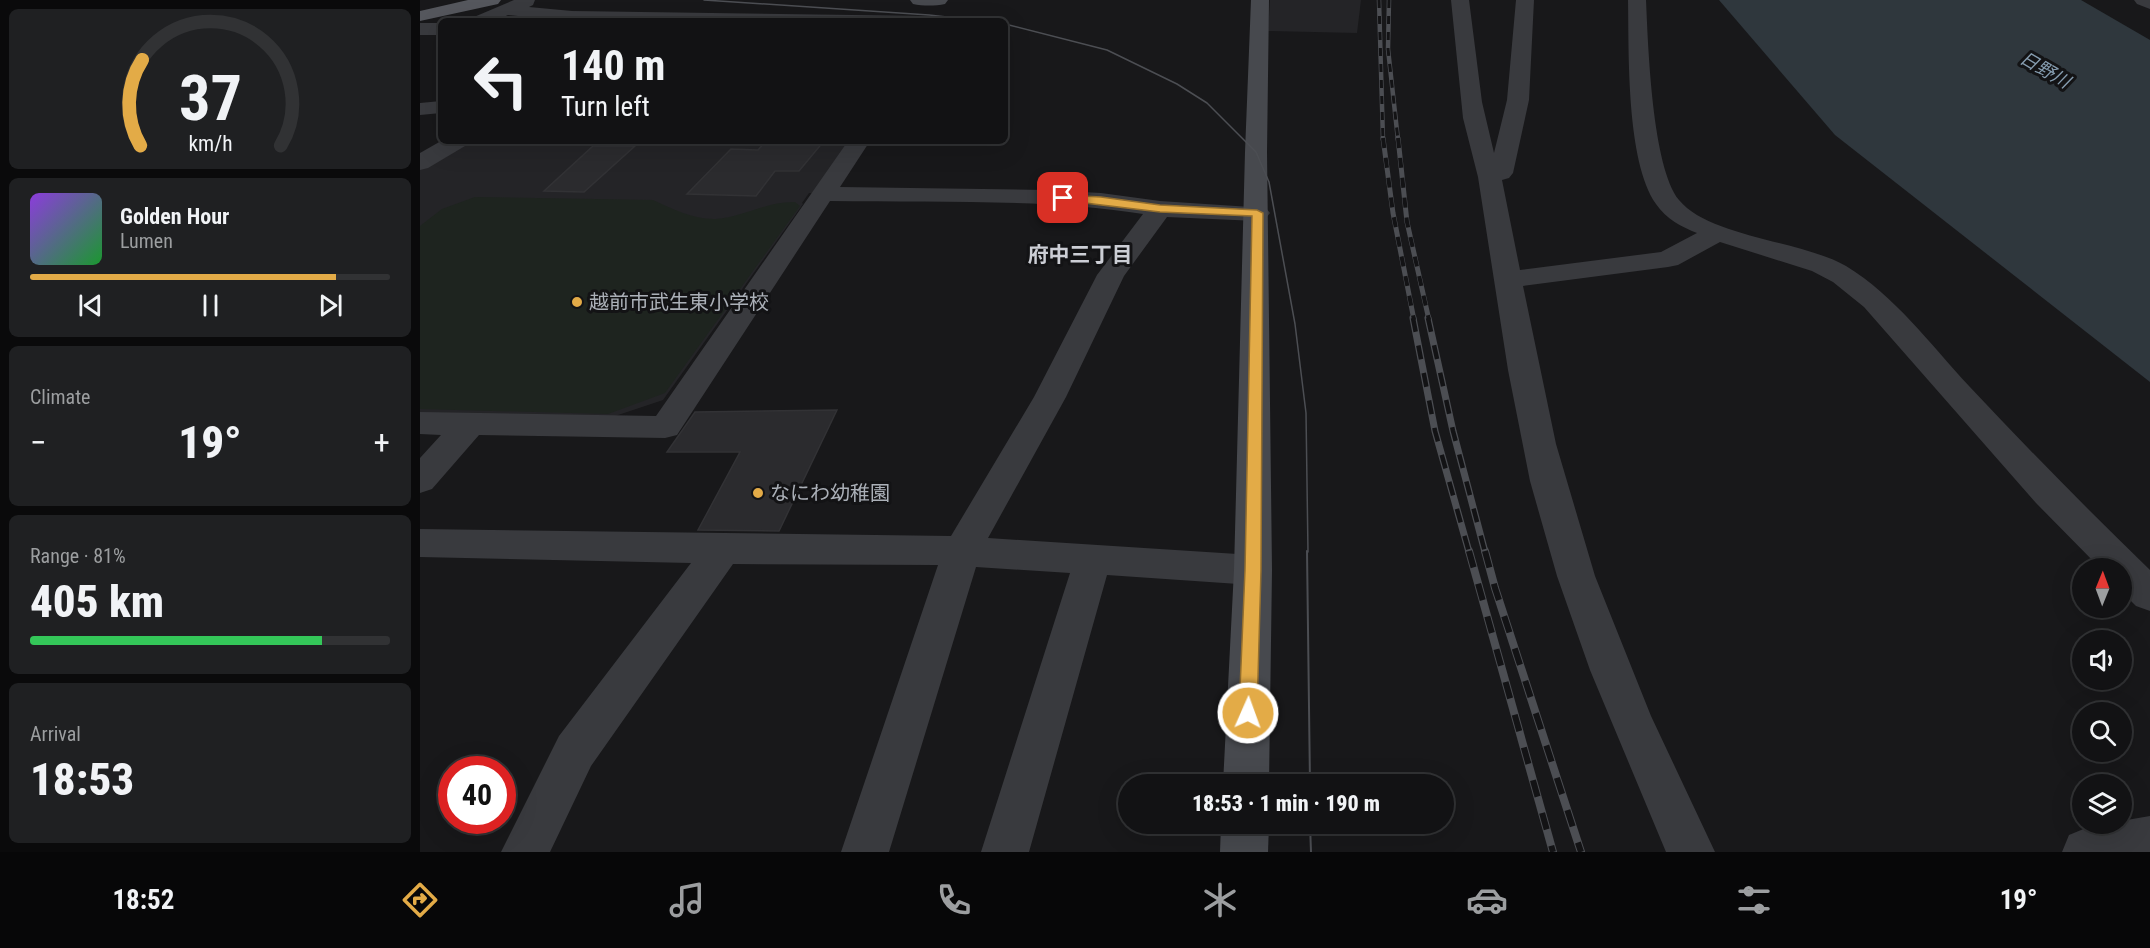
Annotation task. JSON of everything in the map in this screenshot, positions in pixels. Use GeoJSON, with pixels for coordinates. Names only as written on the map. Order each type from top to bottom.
{"type":"FeatureCollection","features":[{"type":"Feature","properties":{"kind":"main road"},"geometry":{"type":"LineString","coordinates":[[420,16],[500,5]]}},
{"type":"Feature","properties":{"kind":"street"},"geometry":{"type":"LineString","coordinates":[[484,18],[500,5],[529,0]]}},
{"type":"Feature","properties":{"kind":"street"},"geometry":{"type":"LineString","coordinates":[[919,0],[939,0]]}},
{"type":"Feature","properties":{"kind":"street"},"geometry":{"type":"LineString","coordinates":[[1246,774],[1253,570],[1256,152],[1260,0]]}},
{"type":"Feature","properties":{"kind":"street"},"geometry":{"type":"LineString","coordinates":[[1489,172],[1501,172],[1518,100],[1525,0]]}},
{"type":"Feature","properties":{"kind":"street"},"geometry":{"type":"LineString","coordinates":[[1636,0],[1644,102],[1656,178],[1667,203],[1690,220],[1718,233],[1823,266],[1848,280],[1874,301],[2049,494],[2150,595]]}},
{"type":"Feature","properties":{"kind":"street"},"geometry":{"type":"LineString","coordinates":[[2143,0],[2150,4]]}},
{"type":"Feature","properties":{"kind":"street"},"geometry":{"type":"LineString","coordinates":[[1455,3],[1477,135],[1489,172],[1536,434],[1548,482],[1575,572],[1652,771],[1691,852]]}},
{"type":"Feature","properties":{"kind":"street"},"geometry":{"type":"LineString","coordinates":[[500,5],[562,18]]}},
{"type":"Feature","properties":{"kind":"street"},"geometry":{"type":"LineString","coordinates":[[420,29],[438,29]]}},
{"type":"Feature","properties":{"kind":"street"},"geometry":{"type":"LineString","coordinates":[[420,109],[438,107]]}},
{"type":"Feature","properties":{"kind":"street"},"geometry":{"type":"LineString","coordinates":[[420,163],[452,144]]}},
{"type":"Feature","properties":{"kind":"street"},"geometry":{"type":"LineString","coordinates":[[420,423],[665,427],[857,144]]}},
{"type":"Feature","properties":{"kind":"street"},"geometry":{"type":"LineString","coordinates":[[825,194],[1045,197],[1101,200],[1160,208],[1257,213]]}},
{"type":"Feature","properties":{"kind":"street"},"geometry":{"type":"LineString","coordinates":[[865,852],[962,551],[1050,397],[1112,275],[1160,208]]}},
{"type":"Feature","properties":{"kind":"street"},"geometry":{"type":"LineString","coordinates":[[1508,280],[1668,259],[1718,233]]}},
{"type":"Feature","properties":{"kind":"street"},"geometry":{"type":"LineString","coordinates":[[420,480],[469,425]]}},
{"type":"Feature","properties":{"kind":"street"},"geometry":{"type":"LineString","coordinates":[[420,543],[962,551],[1253,570]]}},
{"type":"Feature","properties":{"kind":"street"},"geometry":{"type":"LineString","coordinates":[[525,852],[575,751],[723,549]]}},
{"type":"Feature","properties":{"kind":"street"},"geometry":{"type":"LineString","coordinates":[[1005,852],[1093,559]]}},
{"type":"Feature","properties":{"kind":"street"},"geometry":{"type":"LineString","coordinates":[[1244,852],[1245,834]]}},
{"type":"Feature","properties":{"kind":"shaded area"},"geometry":{"type":"Polygon","coordinates":[[[1270,0],[1361,0],[1357,33],[1268,31],[1270,0]]]}},
{"type":"Feature","properties":{"kind":"shaded area","name":"越前市武生東小学校"},"geometry":{"type":"Polygon","coordinates":[[[462,144],[851,144],[818,193],[809,193],[663,400],[609,418],[420,413],[420,168],[462,144]]]}},
{"type":"Feature","properties":{"kind":"shaded area","name":"越前市武生東小学校"},"geometry":{"type":"Polygon","coordinates":[[[475,197],[653,200],[684,213],[708,219],[726,218],[785,202],[795,202],[800,206],[665,393],[608,414],[420,409],[420,226],[442,209],[475,197]]]}},
{"type":"Feature","properties":{"kind":"water","name":"日野川"},"geometry":{"type":"Polygon","coordinates":[[[1719,0],[2081,0],[2150,40],[2150,382],[1835,135],[1719,0]]]}},
{"type":"Feature","properties":{"kind":"building"},"geometry":{"type":"Polygon","coordinates":[[[763,144],[822,144],[799,171],[775,171],[756,196],[687,194],[731,149],[758,150],[763,144]]]}},
{"type":"Feature","properties":{"kind":"building"},"geometry":{"type":"Polygon","coordinates":[[[593,146],[635,146],[584,192],[544,191],[593,146]]]}},
{"type":"Feature","properties":{"kind":"building","name":"なにわ幼稚園"},"geometry":{"type":"Polygon","coordinates":[[[837,410],[779,531],[698,530],[740,452],[667,452],[695,412],[837,410]]]}},
{"type":"Feature","properties":{"kind":"tram line"},"geometry":{"type":"LineString","coordinates":[[704,0],[956,18]]}},
{"type":"Feature","properties":{"kind":"tram line"},"geometry":{"type":"LineString","coordinates":[[1008,25],[1107,50],[1177,84],[1207,103],[1256,152],[1269,182],[1295,324],[1306,413],[1308,552]]}},
{"type":"Feature","properties":{"kind":"tram line"},"geometry":{"type":"LineString","coordinates":[[1307,551],[1310,774]]}},
{"type":"Feature","properties":{"kind":"tram line"},"geometry":{"type":"LineString","coordinates":[[1310,834],[1311,852]]}},
{"type":"Feature","properties":{"kind":"railway"},"geometry":{"type":"LineString","coordinates":[[1379,0],[1383,140]]}},
{"type":"Feature","properties":{"kind":"railway"},"geometry":{"type":"LineString","coordinates":[[1389,0],[1388,49],[1398,140]]}},
{"type":"Feature","properties":{"kind":"railway"},"geometry":{"type":"LineString","coordinates":[[1383,138],[1393,213],[1414,320]]}},
{"type":"Feature","properties":{"kind":"railway"},"geometry":{"type":"LineString","coordinates":[[1398,138],[1407,222],[1429,320]]}},
{"type":"Feature","properties":{"kind":"railway"},"geometry":{"type":"LineString","coordinates":[[1413,318],[1435,431],[1469,552]]}},
{"type":"Feature","properties":{"kind":"railway"},"geometry":{"type":"LineString","coordinates":[[1428,318],[1453,431],[1485,552]]}},
{"type":"Feature","properties":{"kind":"railway"},"geometry":{"type":"LineString","coordinates":[[1469,551],[1553,852]]}},
{"type":"Feature","properties":{"kind":"railway"},"geometry":{"type":"LineString","coordinates":[[1485,551],[1581,852]]}},
{"type":"Feature","properties":{"kind":"place","name":"越前市武生東小学校"},"geometry":{"type":"Point","coordinates":[577,302]}},
{"type":"Feature","properties":{"kind":"place","name":"なにわ幼稚園"},"geometry":{"type":"Point","coordinates":[758,493]}},
{"type":"Feature","properties":{"kind":"district","name":"府中三丁目"},"geometry":{"type":"Point","coordinates":[1080,255]}},
{"type":"Feature","properties":{"kind":"route"},"geometry":{"type":"LineString","coordinates":[[1063,198],[1101,200],[1160,208],[1257,213],[1253,570],[1248,713]]}}]}
